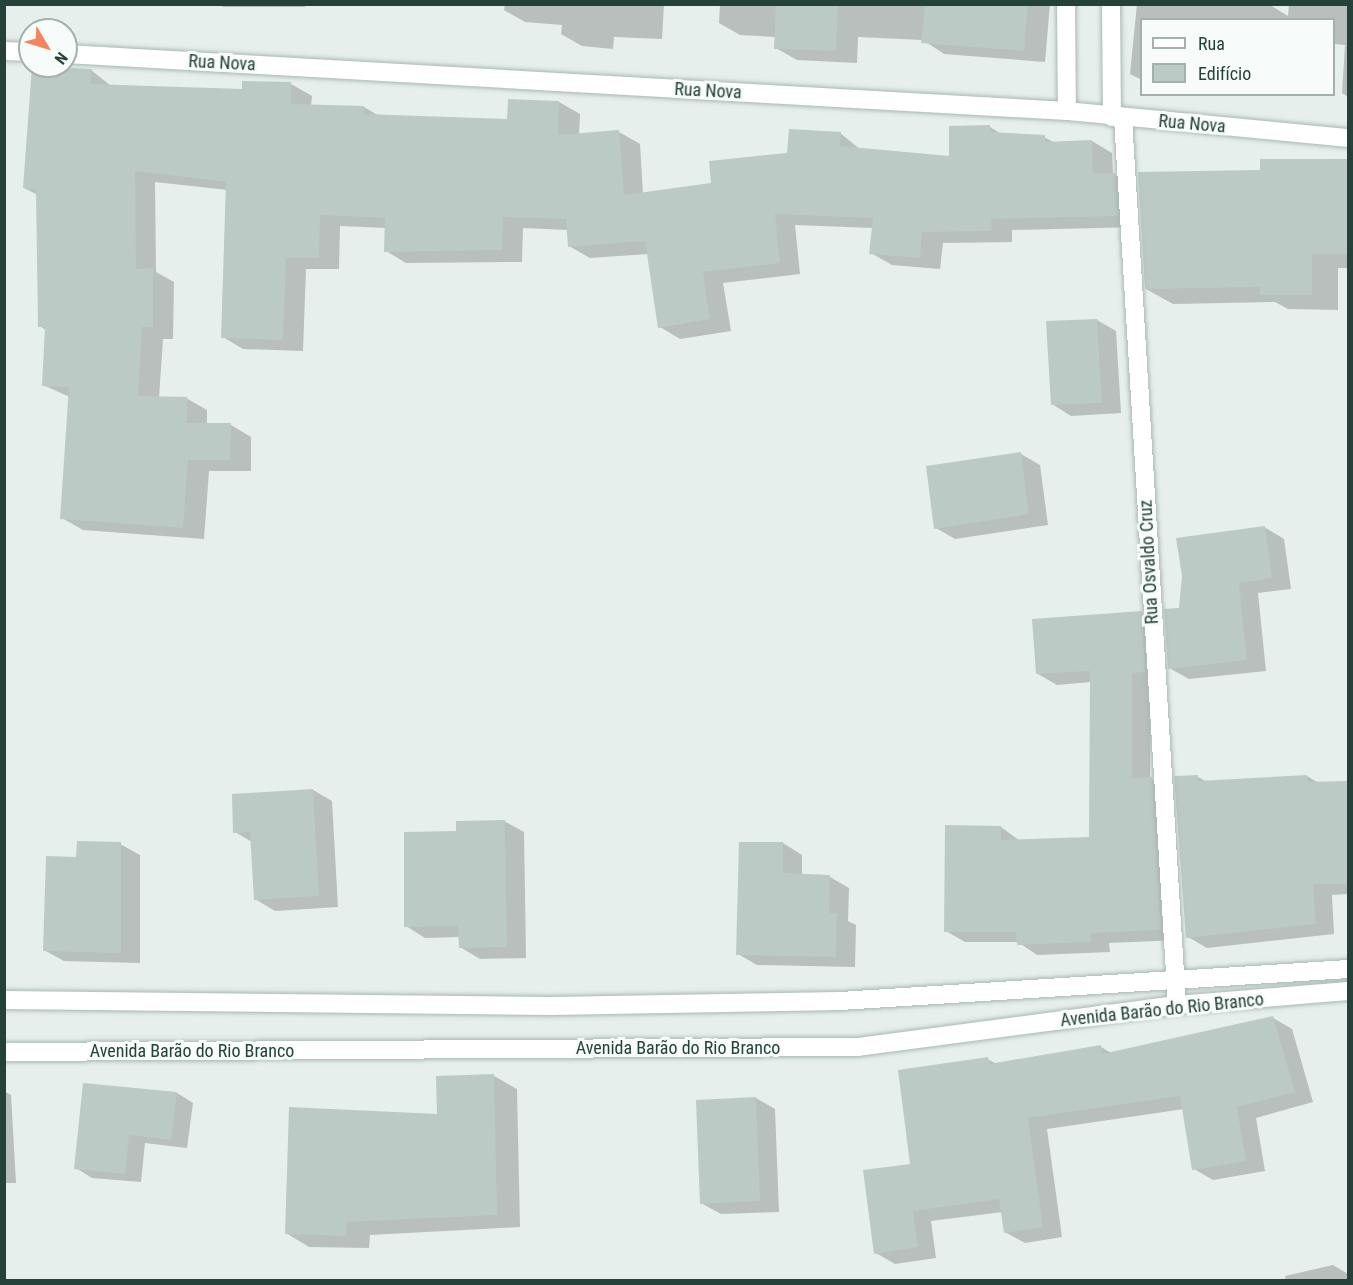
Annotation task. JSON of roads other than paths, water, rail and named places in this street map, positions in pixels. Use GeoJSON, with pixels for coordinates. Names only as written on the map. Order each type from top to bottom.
{"type":"FeatureCollection","features":[{"type":"Feature","properties":{"kind":"street"},"geometry":{"type":"LineString","coordinates":[[1066,4],[1067,111]]}},
{"type":"Feature","properties":{"kind":"street","name":"Rua Osvaldo Cruz"},"geometry":{"type":"LineString","coordinates":[[1111,4],[1177,1005]]}},
{"type":"Feature","properties":{"kind":"street","name":"Rua Nova"},"geometry":{"type":"LineString","coordinates":[[78,55],[1067,111],[1117,118],[1348,138]]}},
{"type":"Feature","properties":{"kind":"street","name":"Avenida Barão do Rio Branco"},"geometry":{"type":"LineString","coordinates":[[4,1000],[551,1006],[828,1001],[1348,969]]}},
{"type":"Feature","properties":{"kind":"street","name":"Avenida Barão do Rio Branco"},"geometry":{"type":"LineString","coordinates":[[4,1052],[858,1047],[1177,1005],[1348,991]]}}]}
